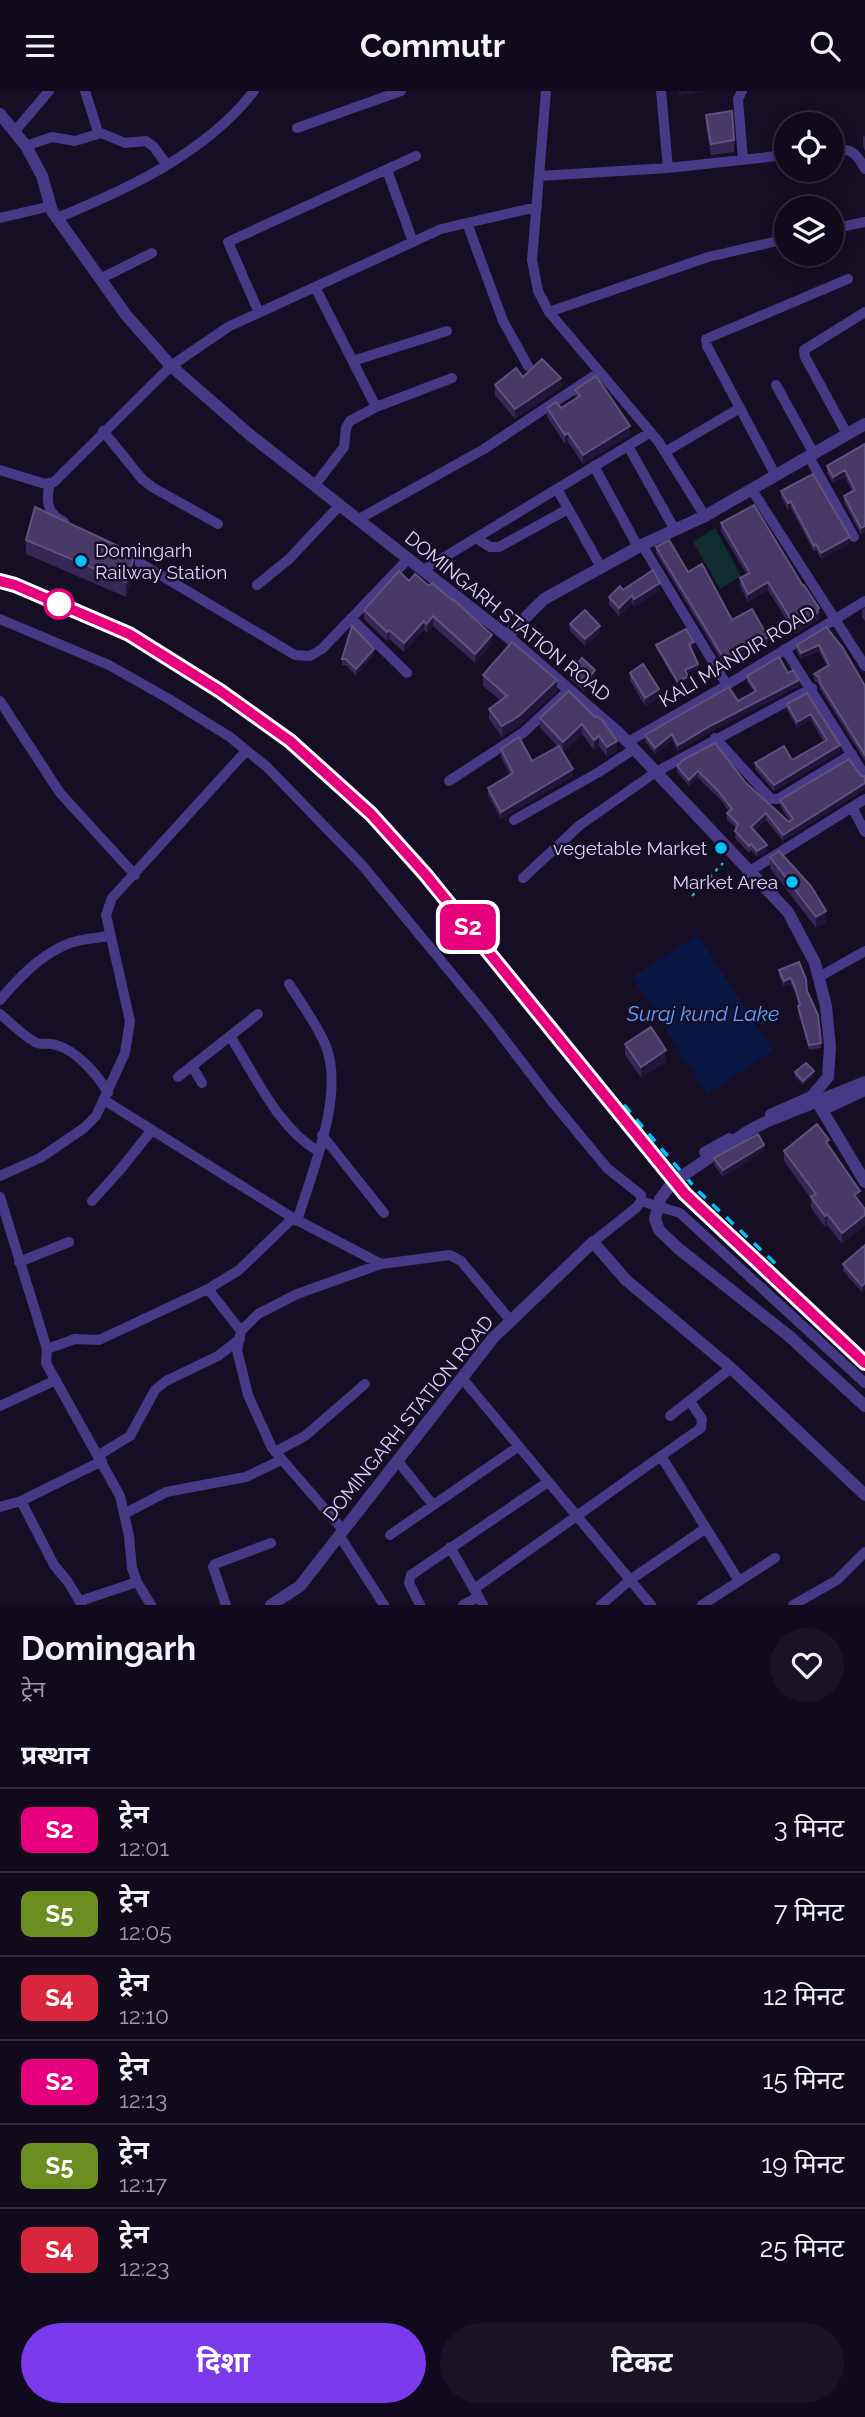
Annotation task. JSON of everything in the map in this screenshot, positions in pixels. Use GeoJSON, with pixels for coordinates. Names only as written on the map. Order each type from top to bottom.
{"type":"FeatureCollection","features":[{"type":"Feature","properties":{"kind":"street"},"geometry":{"type":"LineString","coordinates":[[15,131],[49,91]]}},
{"type":"Feature","properties":{"kind":"street"},"geometry":{"type":"LineString","coordinates":[[85,91],[99,132]]}},
{"type":"Feature","properties":{"kind":"street"},"geometry":{"type":"LineString","coordinates":[[57,218],[108,197],[166,164],[229,121],[254,91]]}},
{"type":"Feature","properties":{"kind":"street"},"geometry":{"type":"LineString","coordinates":[[297,128],[401,91]]}},
{"type":"Feature","properties":{"kind":"street"},"geometry":{"type":"LineString","coordinates":[[546,91],[533,260],[538,291],[549,313],[651,432],[705,516]]}},
{"type":"Feature","properties":{"kind":"street"},"geometry":{"type":"LineString","coordinates":[[661,91],[668,168]]}},
{"type":"Feature","properties":{"kind":"street"},"geometry":{"type":"LineString","coordinates":[[742,91],[738,99],[743,160]]}},
{"type":"Feature","properties":{"kind":"street","name":"DOMINGARH STATION ROAD"},"geometry":{"type":"LineString","coordinates":[[0,114],[26,146],[42,176],[57,218],[126,315],[171,366],[250,435],[507,636],[569,689],[631,745],[788,912],[815,963],[827,1006],[830,1047],[828,1077],[813,1095]]}},
{"type":"Feature","properties":{"kind":"street"},"geometry":{"type":"LineString","coordinates":[[26,146],[52,138],[75,141],[99,132],[114,136],[125,143],[146,141],[166,164]]}},
{"type":"Feature","properties":{"kind":"street"},"geometry":{"type":"LineString","coordinates":[[844,149],[853,151],[865,169]]}},
{"type":"Feature","properties":{"kind":"street"},"geometry":{"type":"LineString","coordinates":[[259,313],[228,242],[416,156]]}},
{"type":"Feature","properties":{"kind":"street"},"geometry":{"type":"LineString","coordinates":[[539,176],[668,168],[774,156]]}},
{"type":"Feature","properties":{"kind":"street"},"geometry":{"type":"LineString","coordinates":[[387,170],[413,242]]}},
{"type":"Feature","properties":{"kind":"street"},"geometry":{"type":"LineString","coordinates":[[0,218],[51,206]]}},
{"type":"Feature","properties":{"kind":"street"},"geometry":{"type":"LineString","coordinates":[[79,530],[52,515],[48,490],[103,431],[171,366],[228,327],[441,229],[537,207]]}},
{"type":"Feature","properties":{"kind":"street"},"geometry":{"type":"LineString","coordinates":[[844,226],[865,222]]}},
{"type":"Feature","properties":{"kind":"street"},"geometry":{"type":"LineString","coordinates":[[467,223],[503,321],[528,366]]}},
{"type":"Feature","properties":{"kind":"street"},"geometry":{"type":"LineString","coordinates":[[549,313],[708,257],[774,242]]}},
{"type":"Feature","properties":{"kind":"street"},"geometry":{"type":"LineString","coordinates":[[100,279],[152,253]]}},
{"type":"Feature","properties":{"kind":"street"},"geometry":{"type":"LineString","coordinates":[[776,476],[707,347],[706,339],[848,279]]}},
{"type":"Feature","properties":{"kind":"street"},"geometry":{"type":"LineString","coordinates":[[316,287],[376,407]]}},
{"type":"Feature","properties":{"kind":"street"},"geometry":{"type":"LineString","coordinates":[[847,434],[804,353],[807,346],[865,312]]}},
{"type":"Feature","properties":{"kind":"street"},"geometry":{"type":"LineString","coordinates":[[353,361],[447,331]]}},
{"type":"Feature","properties":{"kind":"street"},"geometry":{"type":"LineString","coordinates":[[359,519],[484,449],[600,372]]}},
{"type":"Feature","properties":{"kind":"street"},"geometry":{"type":"LineString","coordinates":[[315,485],[344,447],[346,428],[350,421],[376,407],[452,378]]}},
{"type":"Feature","properties":{"kind":"street"},"geometry":{"type":"LineString","coordinates":[[776,385],[854,537]]}},
{"type":"Feature","properties":{"kind":"street"},"geometry":{"type":"LineString","coordinates":[[665,452],[740,408]]}},
{"type":"Feature","properties":{"kind":"street"},"geometry":{"type":"LineString","coordinates":[[507,636],[544,599],[640,546],[705,516],[865,424]]}},
{"type":"Feature","properties":{"kind":"street"},"geometry":{"type":"LineString","coordinates":[[103,431],[142,479],[218,523]]}},
{"type":"Feature","properties":{"kind":"street"},"geometry":{"type":"LineString","coordinates":[[423,570],[651,432]]}},
{"type":"Feature","properties":{"kind":"street"},"geometry":{"type":"LineString","coordinates":[[628,446],[675,530]]}},
{"type":"Feature","properties":{"kind":"street"},"geometry":{"type":"LineString","coordinates":[[594,466],[640,546],[727,685]]}},
{"type":"Feature","properties":{"kind":"street"},"geometry":{"type":"LineString","coordinates":[[0,470],[48,490]]}},
{"type":"Feature","properties":{"kind":"street"},"geometry":{"type":"LineString","coordinates":[[556,489],[601,567]]}},
{"type":"Feature","properties":{"kind":"street"},"geometry":{"type":"LineString","coordinates":[[752,490],[865,666]]}},
{"type":"Feature","properties":{"kind":"street"},"geometry":{"type":"LineString","coordinates":[[257,585],[289,559],[340,505]]}},
{"type":"Feature","properties":{"kind":"street"},"geometry":{"type":"LineString","coordinates":[[476,538],[490,547],[499,547],[568,509]]}},
{"type":"Feature","properties":{"kind":"street"},"geometry":{"type":"LineString","coordinates":[[112,547],[295,655],[304,657],[320,651],[409,558]]}},
{"type":"Feature","properties":{"kind":"street","name":"KALI MANDIR ROAD"},"geometry":{"type":"LineString","coordinates":[[514,820],[599,772],[631,745],[865,601]]}},
{"type":"Feature","properties":{"kind":"street"},"geometry":{"type":"LineString","coordinates":[[351,618],[407,673]]}},
{"type":"Feature","properties":{"kind":"street"},"geometry":{"type":"LineString","coordinates":[[0,619],[109,665],[230,737],[267,767],[362,865],[607,1168],[640,1195],[641,1202],[680,1213],[865,1383]]}},
{"type":"Feature","properties":{"kind":"street"},"geometry":{"type":"LineString","coordinates":[[785,649],[865,776]]}},
{"type":"Feature","properties":{"kind":"street"},"geometry":{"type":"LineString","coordinates":[[523,879],[580,825],[656,772],[812,688]]}},
{"type":"Feature","properties":{"kind":"street"},"geometry":{"type":"LineString","coordinates":[[449,781],[524,732],[569,689]]}},
{"type":"Feature","properties":{"kind":"street"},"geometry":{"type":"LineString","coordinates":[[2,707],[60,793],[135,875]]}},
{"type":"Feature","properties":{"kind":"street"},"geometry":{"type":"LineString","coordinates":[[715,738],[771,799],[778,799],[852,754]]}},
{"type":"Feature","properties":{"kind":"street"},"geometry":{"type":"LineString","coordinates":[[0,1175],[40,1158],[96,1116],[125,1053],[130,1021],[109,936],[106,915],[112,898],[246,751]]}},
{"type":"Feature","properties":{"kind":"street"},"geometry":{"type":"LineString","coordinates":[[750,871],[865,799]]}},
{"type":"Feature","properties":{"kind":"street"},"geometry":{"type":"LineString","coordinates":[[852,807],[865,832]]}},
{"type":"Feature","properties":{"kind":"street"},"geometry":{"type":"LineString","coordinates":[[0,1000],[14,983],[48,955],[70,943],[109,936]]}},
{"type":"Feature","properties":{"kind":"street"},"geometry":{"type":"LineString","coordinates":[[819,977],[865,951]]}},
{"type":"Feature","properties":{"kind":"street"},"geometry":{"type":"LineString","coordinates":[[47,1349],[75,1339],[99,1340],[208,1289],[239,1270],[295,1219],[318,1151],[333,1085],[325,1042],[289,984]]}},
{"type":"Feature","properties":{"kind":"street"},"geometry":{"type":"LineString","coordinates":[[0,1014],[33,1041],[42,1045],[52,1043],[61,1046],[80,1060],[106,1097],[152,1130],[295,1219],[381,1264]]}},
{"type":"Feature","properties":{"kind":"street"},"geometry":{"type":"LineString","coordinates":[[178,1077],[258,1014]]}},
{"type":"Feature","properties":{"kind":"street"},"geometry":{"type":"LineString","coordinates":[[230,1036],[288,1128],[318,1151]]}},
{"type":"Feature","properties":{"kind":"street"},"geometry":{"type":"LineString","coordinates":[[192,1066],[202,1083]]}},
{"type":"Feature","properties":{"kind":"street"},"geometry":{"type":"LineString","coordinates":[[865,1082],[750,1130],[672,1183],[660,1199],[655,1219],[659,1230],[679,1249],[789,1336],[865,1406]]}},
{"type":"Feature","properties":{"kind":"street"},"geometry":{"type":"LineString","coordinates":[[822,1111],[865,1091]]}},
{"type":"Feature","properties":{"kind":"street"},"geometry":{"type":"LineString","coordinates":[[704,1152],[752,1122],[813,1095],[865,1182]]}},
{"type":"Feature","properties":{"kind":"street"},"geometry":{"type":"LineString","coordinates":[[92,1201],[152,1130]]}},
{"type":"Feature","properties":{"kind":"street"},"geometry":{"type":"LineString","coordinates":[[322,1135],[384,1213]]}},
{"type":"Feature","properties":{"kind":"street"},"geometry":{"type":"LineString","coordinates":[[0,1197],[47,1349],[46,1363],[120,1496],[129,1536],[132,1568],[136,1582],[151,1605]]}},
{"type":"Feature","properties":{"kind":"street","name":"DOMINGARH STATION ROAD"},"geometry":{"type":"LineString","coordinates":[[271,1605],[300,1586],[493,1338],[593,1242],[641,1202]]}},
{"type":"Feature","properties":{"kind":"street"},"geometry":{"type":"LineString","coordinates":[[19,1262],[69,1242]]}},
{"type":"Feature","properties":{"kind":"street"},"geometry":{"type":"LineString","coordinates":[[593,1242],[626,1280],[731,1368],[865,1495]]}},
{"type":"Feature","properties":{"kind":"street"},"geometry":{"type":"LineString","coordinates":[[0,1507],[21,1501],[100,1458],[130,1436],[155,1390],[166,1381],[218,1356],[241,1335],[258,1314],[297,1294],[381,1264],[450,1255],[461,1261],[511,1321]]}},
{"type":"Feature","properties":{"kind":"street"},"geometry":{"type":"LineString","coordinates":[[208,1289],[241,1335]]}},
{"type":"Feature","properties":{"kind":"street"},"geometry":{"type":"LineString","coordinates":[[241,1335],[237,1350],[248,1395],[278,1456],[341,1533],[384,1605]]}},
{"type":"Feature","properties":{"kind":"street"},"geometry":{"type":"LineString","coordinates":[[670,1416],[731,1368]]}},
{"type":"Feature","properties":{"kind":"street"},"geometry":{"type":"LineString","coordinates":[[462,1378],[650,1605]]}},
{"type":"Feature","properties":{"kind":"street"},"geometry":{"type":"LineString","coordinates":[[0,1406],[56,1380]]}},
{"type":"Feature","properties":{"kind":"street"},"geometry":{"type":"LineString","coordinates":[[124,1514],[166,1492],[246,1478],[305,1436],[365,1384]]}},
{"type":"Feature","properties":{"kind":"street"},"geometry":{"type":"LineString","coordinates":[[463,1605],[479,1597],[576,1515],[701,1428],[702,1419],[690,1401]]}},
{"type":"Feature","properties":{"kind":"street"},"geometry":{"type":"LineString","coordinates":[[390,1535],[519,1446]]}},
{"type":"Feature","properties":{"kind":"street"},"geometry":{"type":"LineString","coordinates":[[661,1456],[739,1581]]}},
{"type":"Feature","properties":{"kind":"street"},"geometry":{"type":"LineString","coordinates":[[397,1460],[433,1505]]}},
{"type":"Feature","properties":{"kind":"street"},"geometry":{"type":"LineString","coordinates":[[419,1605],[408,1578],[548,1482]]}},
{"type":"Feature","properties":{"kind":"street"},"geometry":{"type":"LineString","coordinates":[[21,1501],[54,1565],[81,1603],[136,1582]]}},
{"type":"Feature","properties":{"kind":"street"},"geometry":{"type":"LineString","coordinates":[[601,1605],[630,1580],[706,1528]]}},
{"type":"Feature","properties":{"kind":"street"},"geometry":{"type":"LineString","coordinates":[[226,1605],[213,1567],[215,1564],[271,1543]]}},
{"type":"Feature","properties":{"kind":"street"},"geometry":{"type":"LineString","coordinates":[[450,1548],[479,1597]]}},
{"type":"Feature","properties":{"kind":"street"},"geometry":{"type":"LineString","coordinates":[[793,1605],[837,1580],[865,1552]]}},
{"type":"Feature","properties":{"kind":"street"},"geometry":{"type":"LineString","coordinates":[[702,1605],[775,1558]]}},
{"type":"Feature","properties":{"kind":"path"},"geometry":{"type":"LineString","coordinates":[[692,896],[732,852]]}},
{"type":"Feature","properties":{"kind":"green space"},"geometry":{"type":"Polygon","coordinates":[[[715,528],[741,576],[720,589],[693,542],[715,528]]]}},
{"type":"Feature","properties":{"kind":"water","name":"Suraj kund Lake"},"geometry":{"type":"Polygon","coordinates":[[[698,935],[773,1051],[707,1094],[632,977],[698,935]]]}},
{"type":"Feature","properties":{"kind":"building"},"geometry":{"type":"Polygon","coordinates":[[[732,111],[734,140],[711,144],[706,115],[732,111]]]}},
{"type":"Feature","properties":{"kind":"building"},"geometry":{"type":"Polygon","coordinates":[[[542,359],[561,378],[515,409],[495,385],[516,368],[523,377],[542,359]]]}},
{"type":"Feature","properties":{"kind":"building"},"geometry":{"type":"Polygon","coordinates":[[[596,376],[630,426],[583,455],[568,433],[565,435],[547,408],[556,402],[561,408],[580,396],[575,390],[596,376]]]}},
{"type":"Feature","properties":{"kind":"building"},"geometry":{"type":"Polygon","coordinates":[[[865,444],[865,526],[861,528],[844,496],[855,490],[845,470],[833,477],[827,466],[865,444]]]}},
{"type":"Feature","properties":{"kind":"building"},"geometry":{"type":"Polygon","coordinates":[[[813,474],[850,537],[821,553],[816,544],[814,546],[791,502],[788,503],[781,491],[813,474]]]}},
{"type":"Feature","properties":{"kind":"building"},"geometry":{"type":"Polygon","coordinates":[[[754,505],[819,608],[818,612],[795,626],[768,582],[748,594],[740,578],[750,573],[721,523],[754,505]]]}},
{"type":"Feature","properties":{"kind":"building"},"geometry":{"type":"Polygon","coordinates":[[[35,507],[135,554],[126,582],[26,540],[35,507]]]}},
{"type":"Feature","properties":{"kind":"building"},"geometry":{"type":"Polygon","coordinates":[[[669,540],[688,572],[702,564],[732,620],[752,609],[768,637],[725,660],[656,547],[669,540]]]}},
{"type":"Feature","properties":{"kind":"building"},"geometry":{"type":"Polygon","coordinates":[[[653,570],[660,583],[634,599],[632,595],[619,608],[609,597],[620,586],[623,590],[653,570]]]}},
{"type":"Feature","properties":{"kind":"building"},"geometry":{"type":"Polygon","coordinates":[[[399,571],[409,581],[415,574],[429,586],[432,583],[492,635],[475,654],[433,616],[427,624],[424,621],[404,643],[389,630],[387,632],[364,610],[399,571]]]}},
{"type":"Feature","properties":{"kind":"building"},"geometry":{"type":"Polygon","coordinates":[[[585,610],[600,626],[585,639],[570,624],[585,610]]]}},
{"type":"Feature","properties":{"kind":"building"},"geometry":{"type":"Polygon","coordinates":[[[352,626],[374,649],[356,669],[346,659],[342,659],[352,626]]]}},
{"type":"Feature","properties":{"kind":"building"},"geometry":{"type":"Polygon","coordinates":[[[826,627],[843,648],[865,686],[865,755],[820,683],[819,677],[814,674],[829,665],[819,645],[801,653],[797,645],[826,627]]]}},
{"type":"Feature","properties":{"kind":"building"},"geometry":{"type":"Polygon","coordinates":[[[686,629],[694,642],[689,644],[698,664],[685,670],[688,676],[678,682],[656,645],[686,629]]]}},
{"type":"Feature","properties":{"kind":"building"},"geometry":{"type":"Polygon","coordinates":[[[512,642],[557,680],[519,716],[502,726],[489,709],[507,696],[483,675],[512,642]]]}},
{"type":"Feature","properties":{"kind":"building"},"geometry":{"type":"Polygon","coordinates":[[[779,657],[788,673],[793,670],[799,680],[678,745],[672,734],[655,748],[645,735],[729,687],[738,701],[756,691],[747,676],[779,657]]]}},
{"type":"Feature","properties":{"kind":"building"},"geometry":{"type":"Polygon","coordinates":[[[582,658],[595,670],[584,683],[570,672],[582,658]]]}},
{"type":"Feature","properties":{"kind":"building"},"geometry":{"type":"Polygon","coordinates":[[[643,664],[659,689],[645,698],[630,673],[643,664]]]}},
{"type":"Feature","properties":{"kind":"building"},"geometry":{"type":"Polygon","coordinates":[[[569,691],[595,717],[602,720],[617,741],[607,747],[599,736],[594,740],[582,724],[563,742],[540,718],[569,691]]]}},
{"type":"Feature","properties":{"kind":"building"},"geometry":{"type":"Polygon","coordinates":[[[807,693],[840,745],[774,785],[755,763],[784,746],[792,760],[827,740],[811,714],[797,722],[787,704],[807,693]]]}},
{"type":"Feature","properties":{"kind":"building"},"geometry":{"type":"Polygon","coordinates":[[[519,737],[532,761],[559,746],[573,769],[501,812],[488,788],[513,773],[501,749],[519,737]]]}},
{"type":"Feature","properties":{"kind":"building"},"geometry":{"type":"Polygon","coordinates":[[[715,743],[746,783],[789,822],[793,819],[780,800],[849,759],[861,776],[865,776],[865,783],[783,835],[766,813],[751,827],[767,845],[757,851],[735,831],[738,824],[727,813],[732,809],[720,793],[698,771],[689,780],[677,766],[715,743]]]}},
{"type":"Feature","properties":{"kind":"building"},"geometry":{"type":"Polygon","coordinates":[[[779,851],[811,886],[826,911],[816,917],[770,857],[779,851]]]}},
{"type":"Feature","properties":{"kind":"building"},"geometry":{"type":"Polygon","coordinates":[[[799,962],[806,979],[807,991],[818,1015],[821,1043],[809,1045],[796,990],[791,978],[784,981],[779,970],[799,962]]]}},
{"type":"Feature","properties":{"kind":"building"},"geometry":{"type":"Polygon","coordinates":[[[651,1027],[666,1050],[641,1067],[625,1044],[651,1027]]]}},
{"type":"Feature","properties":{"kind":"building"},"geometry":{"type":"Polygon","coordinates":[[[806,1063],[814,1071],[803,1081],[795,1072],[806,1063]]]}},
{"type":"Feature","properties":{"kind":"building"},"geometry":{"type":"Polygon","coordinates":[[[817,1124],[829,1140],[826,1142],[860,1191],[854,1195],[865,1209],[865,1215],[842,1233],[811,1197],[816,1194],[784,1151],[817,1124]]]}},
{"type":"Feature","properties":{"kind":"building"},"geometry":{"type":"Polygon","coordinates":[[[758,1134],[764,1145],[723,1170],[714,1158],[758,1134]]]}},
{"type":"Feature","properties":{"kind":"building"},"geometry":{"type":"Polygon","coordinates":[[[865,1245],[865,1283],[862,1286],[843,1264],[865,1245]]]}},
{"type":"Feature","properties":{"kind":"railway"},"geometry":{"type":"LineString","coordinates":[[0,581],[129,634],[220,691],[290,741],[371,814],[425,874],[686,1194],[865,1364]]}},
{"type":"Feature","properties":{"kind":"railway"},"geometry":{"type":"LineString","coordinates":[[624,1105],[696,1189],[778,1266]]}},
{"type":"Feature","properties":{"kind":"train","name":"S2"},"geometry":{"type":"LineString","coordinates":[[0,581],[129,634],[220,691],[290,741],[371,814],[425,874],[685,1194],[865,1363]]}},
{"type":"Feature","properties":{"kind":"place","name":"Domingarh Railway Station"},"geometry":{"type":"Point","coordinates":[81,561]}},
{"type":"Feature","properties":{"kind":"place","name":"vegetable Market"},"geometry":{"type":"Point","coordinates":[721,848]}},
{"type":"Feature","properties":{"kind":"place","name":"Market Area"},"geometry":{"type":"Point","coordinates":[792,882]}}]}
